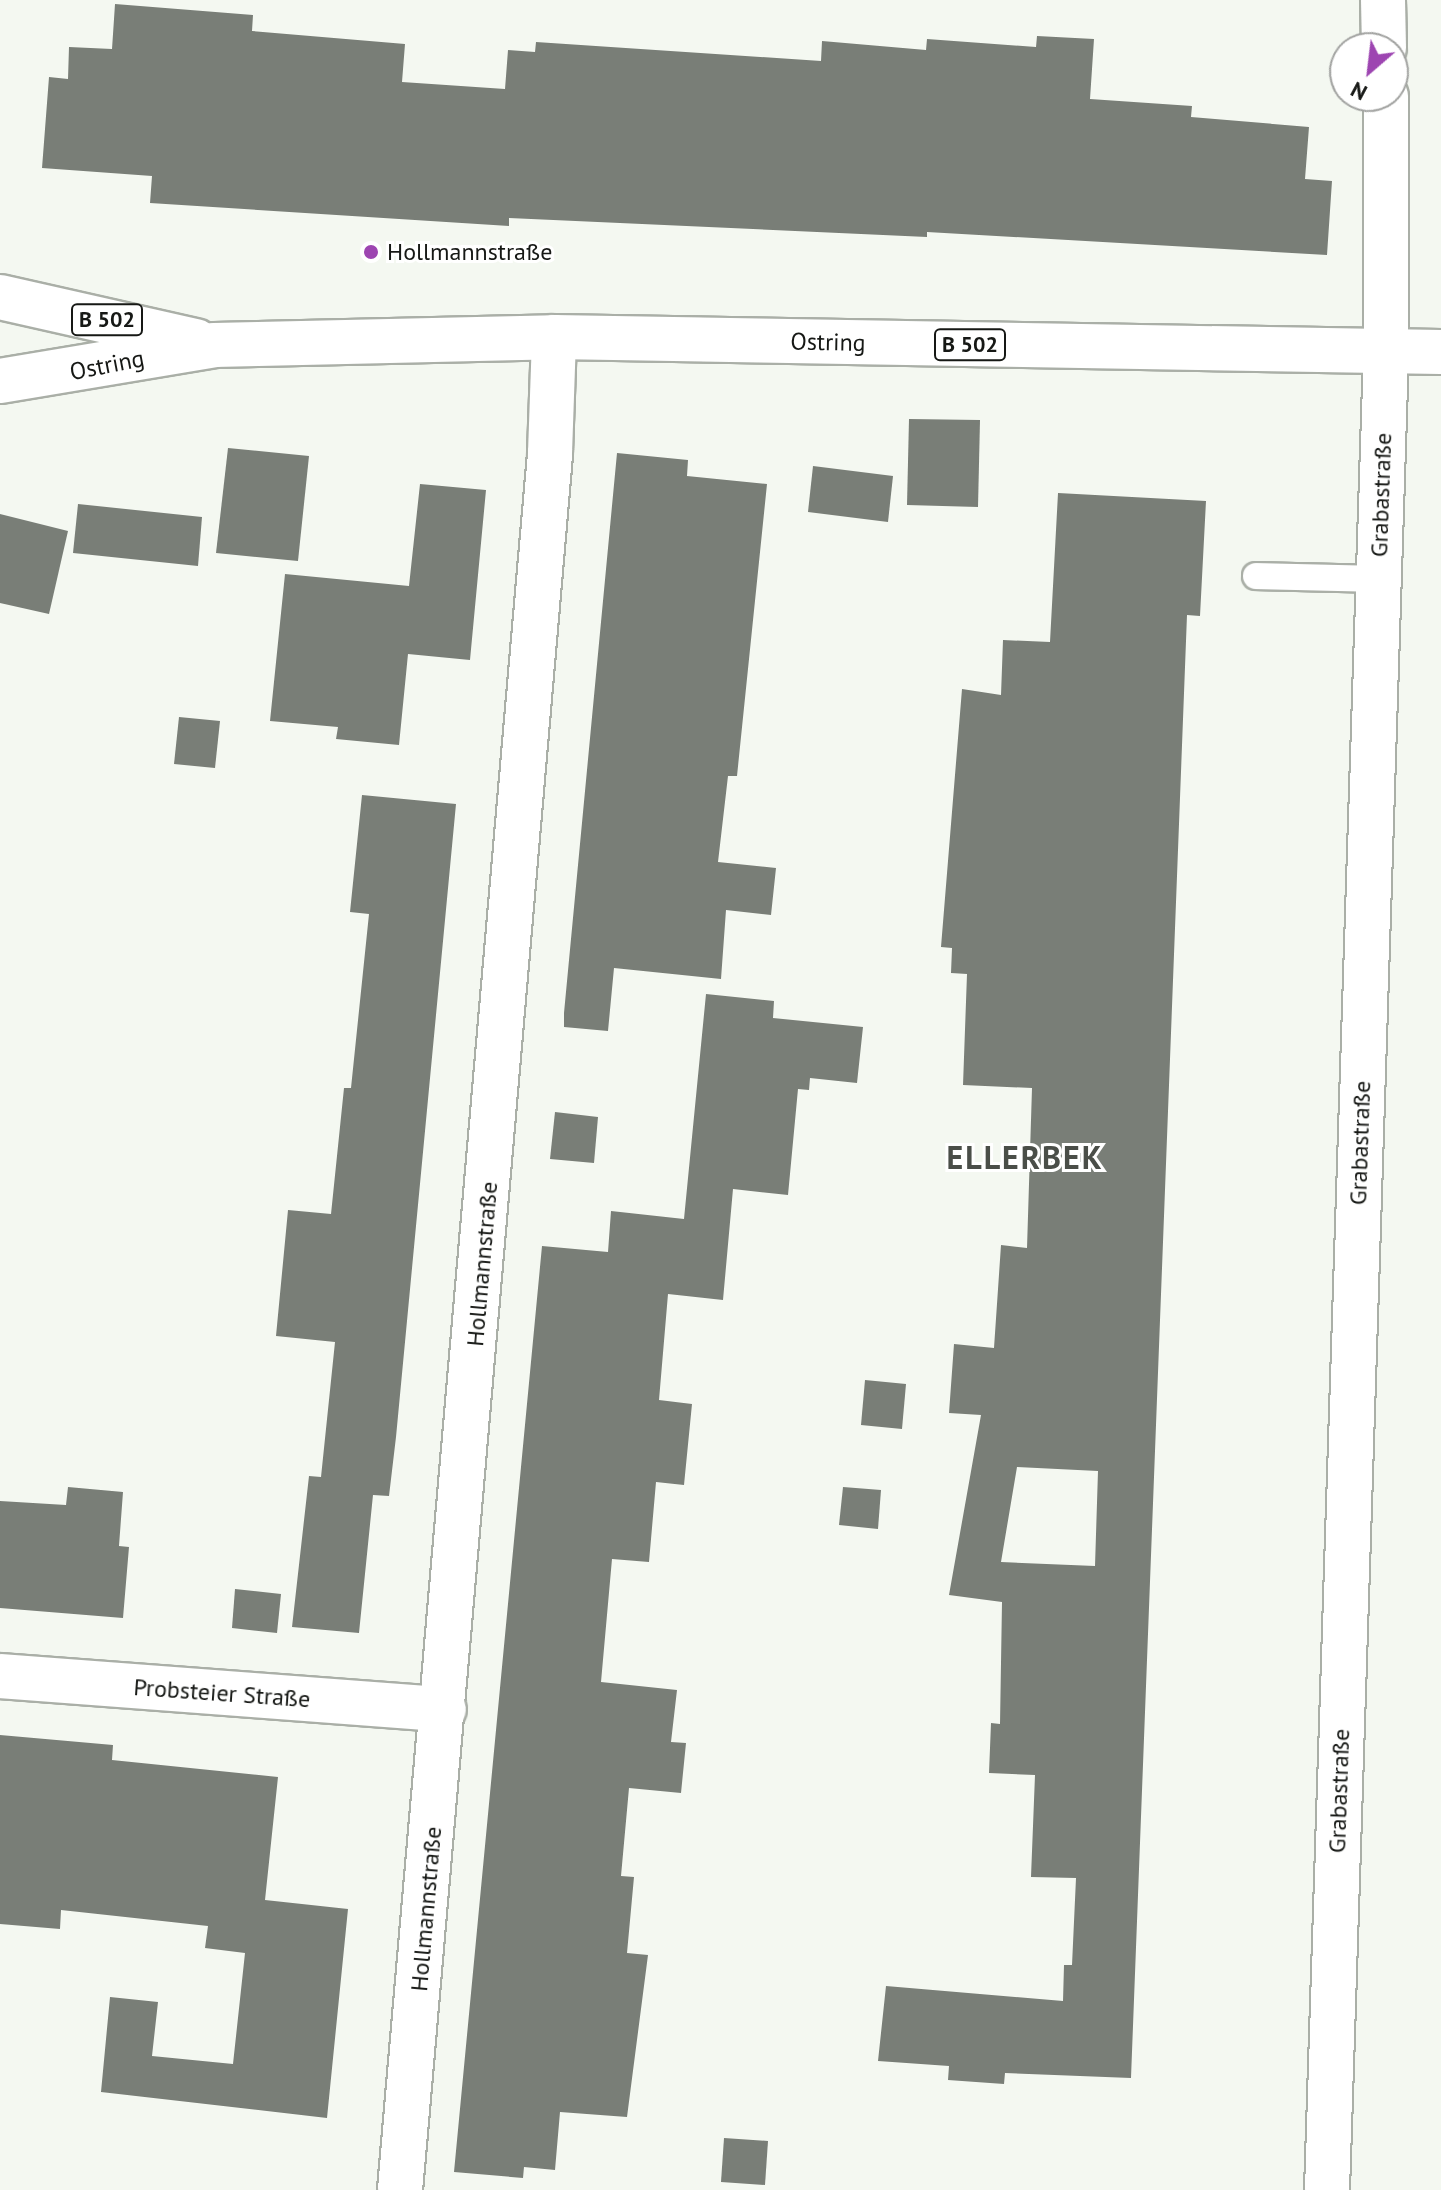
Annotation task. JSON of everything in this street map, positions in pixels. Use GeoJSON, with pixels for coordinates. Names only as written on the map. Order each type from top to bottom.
{"type":"FeatureCollection","features":[{"type":"Feature","properties":{"kind":"street"},"geometry":{"type":"LineString","coordinates":[[1383,0],[1384,32]]}},
{"type":"Feature","properties":{"kind":"street","name":"Grabastraße"},"geometry":{"type":"LineString","coordinates":[[1327,2190],[1386,351],[1386,112]]}},
{"type":"Feature","properties":{"kind":"street","name":"Ostring"},"geometry":{"type":"LineString","coordinates":[[0,297],[214,345]]}},
{"type":"Feature","properties":{"kind":"street","name":"Ostring"},"geometry":{"type":"LineString","coordinates":[[0,381],[214,345],[554,337],[1441,352]]}},
{"type":"Feature","properties":{"kind":"street","name":"Hollmannstraße"},"geometry":{"type":"LineString","coordinates":[[400,2190],[444,1709],[554,337]]}},
{"type":"Feature","properties":{"kind":"street","name":"Probsteier Straße"},"geometry":{"type":"LineString","coordinates":[[0,1676],[444,1709]]}},
{"type":"Feature","properties":{"kind":"lane"},"geometry":{"type":"LineString","coordinates":[[1256,576],[1378,579]]}},
{"type":"Feature","properties":{"kind":"building"},"geometry":{"type":"Polygon","coordinates":[[[115,4],[253,15],[252,31],[405,44],[402,82],[505,89],[508,50],[535,52],[536,42],[821,61],[822,41],[926,50],[927,39],[1036,47],[1037,36],[1094,39],[1090,99],[1192,106],[1191,117],[1309,127],[1305,179],[1332,181],[1327,255],[927,232],[927,237],[509,218],[509,226],[150,203],[152,176],[42,168],[49,77],[68,79],[69,47],[112,49],[115,4]]]}},
{"type":"Feature","properties":{"kind":"building"},"geometry":{"type":"Polygon","coordinates":[[[909,419],[980,420],[978,507],[907,505],[909,419]]]}},
{"type":"Feature","properties":{"kind":"building"},"geometry":{"type":"Polygon","coordinates":[[[228,448],[309,456],[298,561],[216,553],[228,448]]]}},
{"type":"Feature","properties":{"kind":"building"},"geometry":{"type":"Polygon","coordinates":[[[617,453],[688,460],[687,476],[767,484],[737,776],[728,776],[718,862],[776,868],[771,915],[726,910],[721,979],[614,968],[608,1031],[564,1027],[564,1013],[617,453]]]}},
{"type":"Feature","properties":{"kind":"building"},"geometry":{"type":"Polygon","coordinates":[[[813,466],[893,476],[888,522],[808,512],[813,466]]]}},
{"type":"Feature","properties":{"kind":"building"},"geometry":{"type":"Polygon","coordinates":[[[420,484],[486,490],[470,660],[408,654],[399,745],[336,739],[338,727],[270,721],[285,574],[409,586],[420,484]]]}},
{"type":"Feature","properties":{"kind":"building"},"geometry":{"type":"Polygon","coordinates":[[[1058,493],[1206,501],[1200,616],[1187,615],[1131,2078],[1005,2073],[1004,2084],[948,2080],[949,2066],[878,2061],[886,1986],[1063,2001],[1064,1965],[1072,1965],[1076,1878],[1031,1877],[1035,1775],[989,1773],[991,1723],[1000,1724],[1002,1602],[949,1595],[981,1415],[949,1413],[954,1344],[994,1348],[1001,1245],[1027,1248],[1032,1088],[963,1085],[967,974],[951,973],[952,948],[941,947],[962,689],[1001,695],[1003,640],[1050,642],[1058,493]],[[1017,1467],[1001,1562],[1095,1566],[1098,1471],[1017,1467]]]}},
{"type":"Feature","properties":{"kind":"building"},"geometry":{"type":"Polygon","coordinates":[[[78,504],[202,517],[198,566],[73,553],[78,504]]]}},
{"type":"Feature","properties":{"kind":"building"},"geometry":{"type":"Polygon","coordinates":[[[0,514],[68,531],[49,614],[0,603],[0,514]]]}},
{"type":"Feature","properties":{"kind":"building"},"geometry":{"type":"Polygon","coordinates":[[[179,717],[220,721],[215,768],[174,764],[179,717]]]}},
{"type":"Feature","properties":{"kind":"building"},"geometry":{"type":"Polygon","coordinates":[[[362,795],[456,804],[396,1437],[389,1496],[373,1495],[359,1633],[292,1627],[309,1476],[321,1477],[335,1342],[276,1336],[288,1210],[331,1214],[344,1088],[351,1088],[369,914],[350,912],[362,795]]]}},
{"type":"Feature","properties":{"kind":"building"},"geometry":{"type":"Polygon","coordinates":[[[706,994],[774,1001],[773,1018],[863,1027],[857,1083],[810,1078],[809,1090],[798,1089],[788,1195],[733,1189],[723,1300],[668,1294],[659,1400],[692,1404],[684,1485],[656,1482],[649,1562],[612,1559],[601,1682],[677,1690],[671,1742],[686,1743],[681,1793],[629,1788],[621,1876],[634,1877],[627,1953],[648,1955],[627,2117],[560,2112],[555,2170],[524,2167],[523,2178],[454,2172],[542,1246],[608,1252],[611,1211],[684,1219],[706,994]]]}},
{"type":"Feature","properties":{"kind":"building"},"geometry":{"type":"Polygon","coordinates":[[[555,1112],[598,1117],[594,1163],[550,1159],[555,1112]]]}},
{"type":"Feature","properties":{"kind":"building"},"geometry":{"type":"Polygon","coordinates":[[[865,1380],[906,1384],[902,1429],[861,1425],[865,1380]]]}},
{"type":"Feature","properties":{"kind":"building"},"geometry":{"type":"Polygon","coordinates":[[[68,1487],[123,1492],[119,1546],[129,1547],[123,1618],[0,1608],[0,1501],[66,1505],[68,1487]]]}},
{"type":"Feature","properties":{"kind":"building"},"geometry":{"type":"Polygon","coordinates":[[[843,1487],[881,1490],[878,1529],[839,1525],[843,1487]]]}},
{"type":"Feature","properties":{"kind":"building"},"geometry":{"type":"Polygon","coordinates":[[[235,1589],[281,1594],[277,1633],[232,1628],[235,1589]]]}},
{"type":"Feature","properties":{"kind":"building"},"geometry":{"type":"Polygon","coordinates":[[[0,1735],[113,1745],[112,1760],[278,1777],[265,1900],[348,1909],[327,2118],[101,2092],[110,1997],[158,2002],[152,2056],[233,2064],[245,1953],[205,1948],[208,1926],[61,1910],[60,1929],[0,1924],[0,1735]]]}},
{"type":"Feature","properties":{"kind":"building"},"geometry":{"type":"Polygon","coordinates":[[[724,2138],[768,2141],[765,2185],[721,2182],[724,2138]]]}},
{"type":"Feature","properties":{"kind":"place","name":"Hollmannstraße"},"geometry":{"type":"Point","coordinates":[371,252]}},
{"type":"Feature","properties":{"kind":"district","name":"ELLERBEK"},"geometry":{"type":"Point","coordinates":[1025,1157]}}]}
